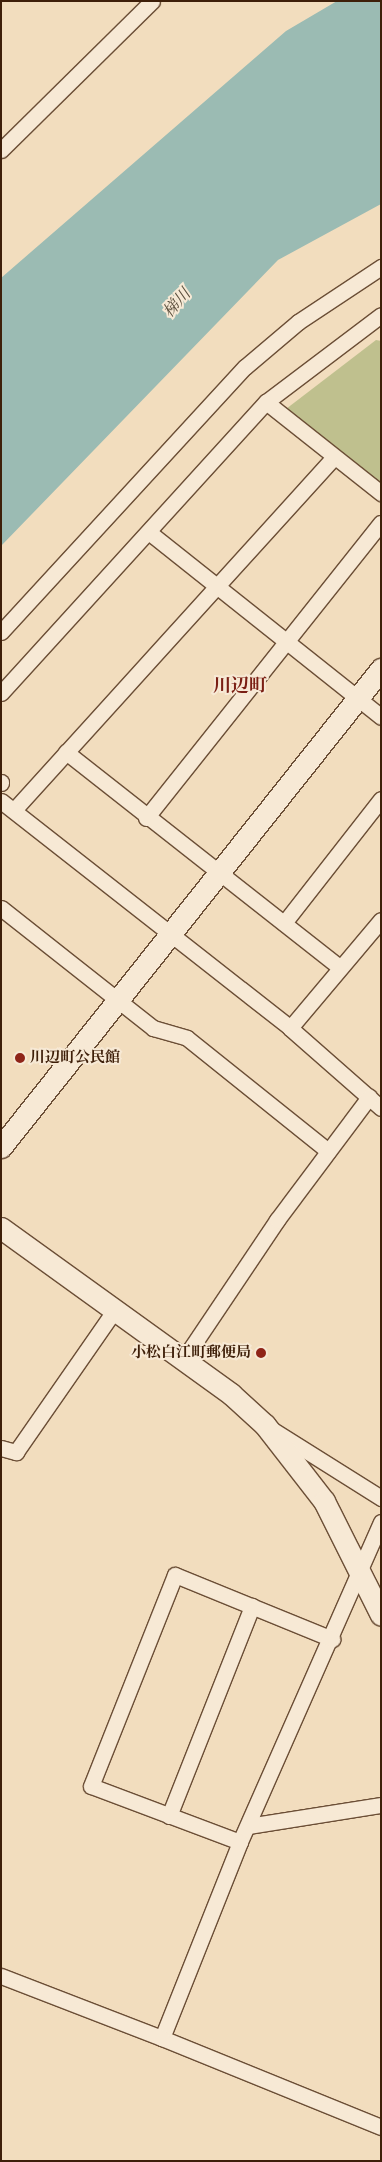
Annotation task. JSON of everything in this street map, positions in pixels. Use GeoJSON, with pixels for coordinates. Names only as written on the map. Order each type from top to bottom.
{"type":"FeatureCollection","features":[{"type":"Feature","properties":{"kind":"street"},"geometry":{"type":"LineString","coordinates":[[1,150],[152,1]]}},
{"type":"Feature","properties":{"kind":"street"},"geometry":{"type":"LineString","coordinates":[[1,632],[245,367],[298,322],[381,268]]}},
{"type":"Feature","properties":{"kind":"street"},"geometry":{"type":"LineString","coordinates":[[1,693],[150,533],[266,402],[379,317]]}},
{"type":"Feature","properties":{"kind":"street"},"geometry":{"type":"LineString","coordinates":[[266,402],[381,493]]}},
{"type":"Feature","properties":{"kind":"street"},"geometry":{"type":"LineString","coordinates":[[14,810],[334,456]]}},
{"type":"Feature","properties":{"kind":"street"},"geometry":{"type":"LineString","coordinates":[[146,818],[381,523]]}},
{"type":"Feature","properties":{"kind":"street"},"geometry":{"type":"LineString","coordinates":[[150,533],[381,717]]}},
{"type":"Feature","properties":{"kind":"street"},"geometry":{"type":"LineString","coordinates":[[1,1147],[219,876],[381,669]]}},
{"type":"Feature","properties":{"kind":"street"},"geometry":{"type":"LineString","coordinates":[[66,752],[219,876],[284,923],[339,967]]}},
{"type":"Feature","properties":{"kind":"street"},"geometry":{"type":"LineString","coordinates":[[284,923],[381,800]]}},
{"type":"Feature","properties":{"kind":"street"},"geometry":{"type":"LineString","coordinates":[[1,801],[290,1028],[381,1108]]}},
{"type":"Feature","properties":{"kind":"street"},"geometry":{"type":"LineString","coordinates":[[1,908],[153,1028],[187,1038],[328,1151]]}},
{"type":"Feature","properties":{"kind":"street"},"geometry":{"type":"LineString","coordinates":[[290,1028],[339,967],[381,920]]}},
{"type":"Feature","properties":{"kind":"street"},"geometry":{"type":"LineString","coordinates":[[183,1360],[328,1151],[369,1097]]}},
{"type":"Feature","properties":{"kind":"street"},"geometry":{"type":"LineString","coordinates":[[1,1228],[116,1308],[265,1425],[381,1498]]}},
{"type":"Feature","properties":{"kind":"street"},"geometry":{"type":"LineString","coordinates":[[1,1448],[16,1452],[116,1308]]}},
{"type":"Feature","properties":{"kind":"street"},"geometry":{"type":"LineString","coordinates":[[265,1425],[324,1501],[381,1615]]}},
{"type":"Feature","properties":{"kind":"street"},"geometry":{"type":"LineString","coordinates":[[162,2038],[240,1842],[332,1639],[381,1522]]}},
{"type":"Feature","properties":{"kind":"street"},"geometry":{"type":"LineString","coordinates":[[240,1842],[91,1786],[175,1575],[332,1639]]}},
{"type":"Feature","properties":{"kind":"street"},"geometry":{"type":"LineString","coordinates":[[169,1816],[252,1606]]}},
{"type":"Feature","properties":{"kind":"street"},"geometry":{"type":"LineString","coordinates":[[248,1826],[381,1805]]}},
{"type":"Feature","properties":{"kind":"street"},"geometry":{"type":"LineString","coordinates":[[1,1976],[162,2038],[381,2127]]}},
{"type":"Feature","properties":{"kind":"green space"},"geometry":{"type":"Polygon","coordinates":[[[376,340],[381,341],[381,485],[286,409],[376,340]]]}},
{"type":"Feature","properties":{"kind":"water","name":"梯川"},"geometry":{"type":"Polygon","coordinates":[[[337,1],[381,1],[381,204],[278,260],[1,546],[1,278],[286,31],[337,1]]]}},
{"type":"Feature","properties":{"kind":"place","name":"川辺町公民館"},"geometry":{"type":"Point","coordinates":[20,1058]}},
{"type":"Feature","properties":{"kind":"place","name":"小松白江町郵便局"},"geometry":{"type":"Point","coordinates":[261,1353]}},
{"type":"Feature","properties":{"kind":"district","name":"川辺町"},"geometry":{"type":"Point","coordinates":[240,686]}}]}
